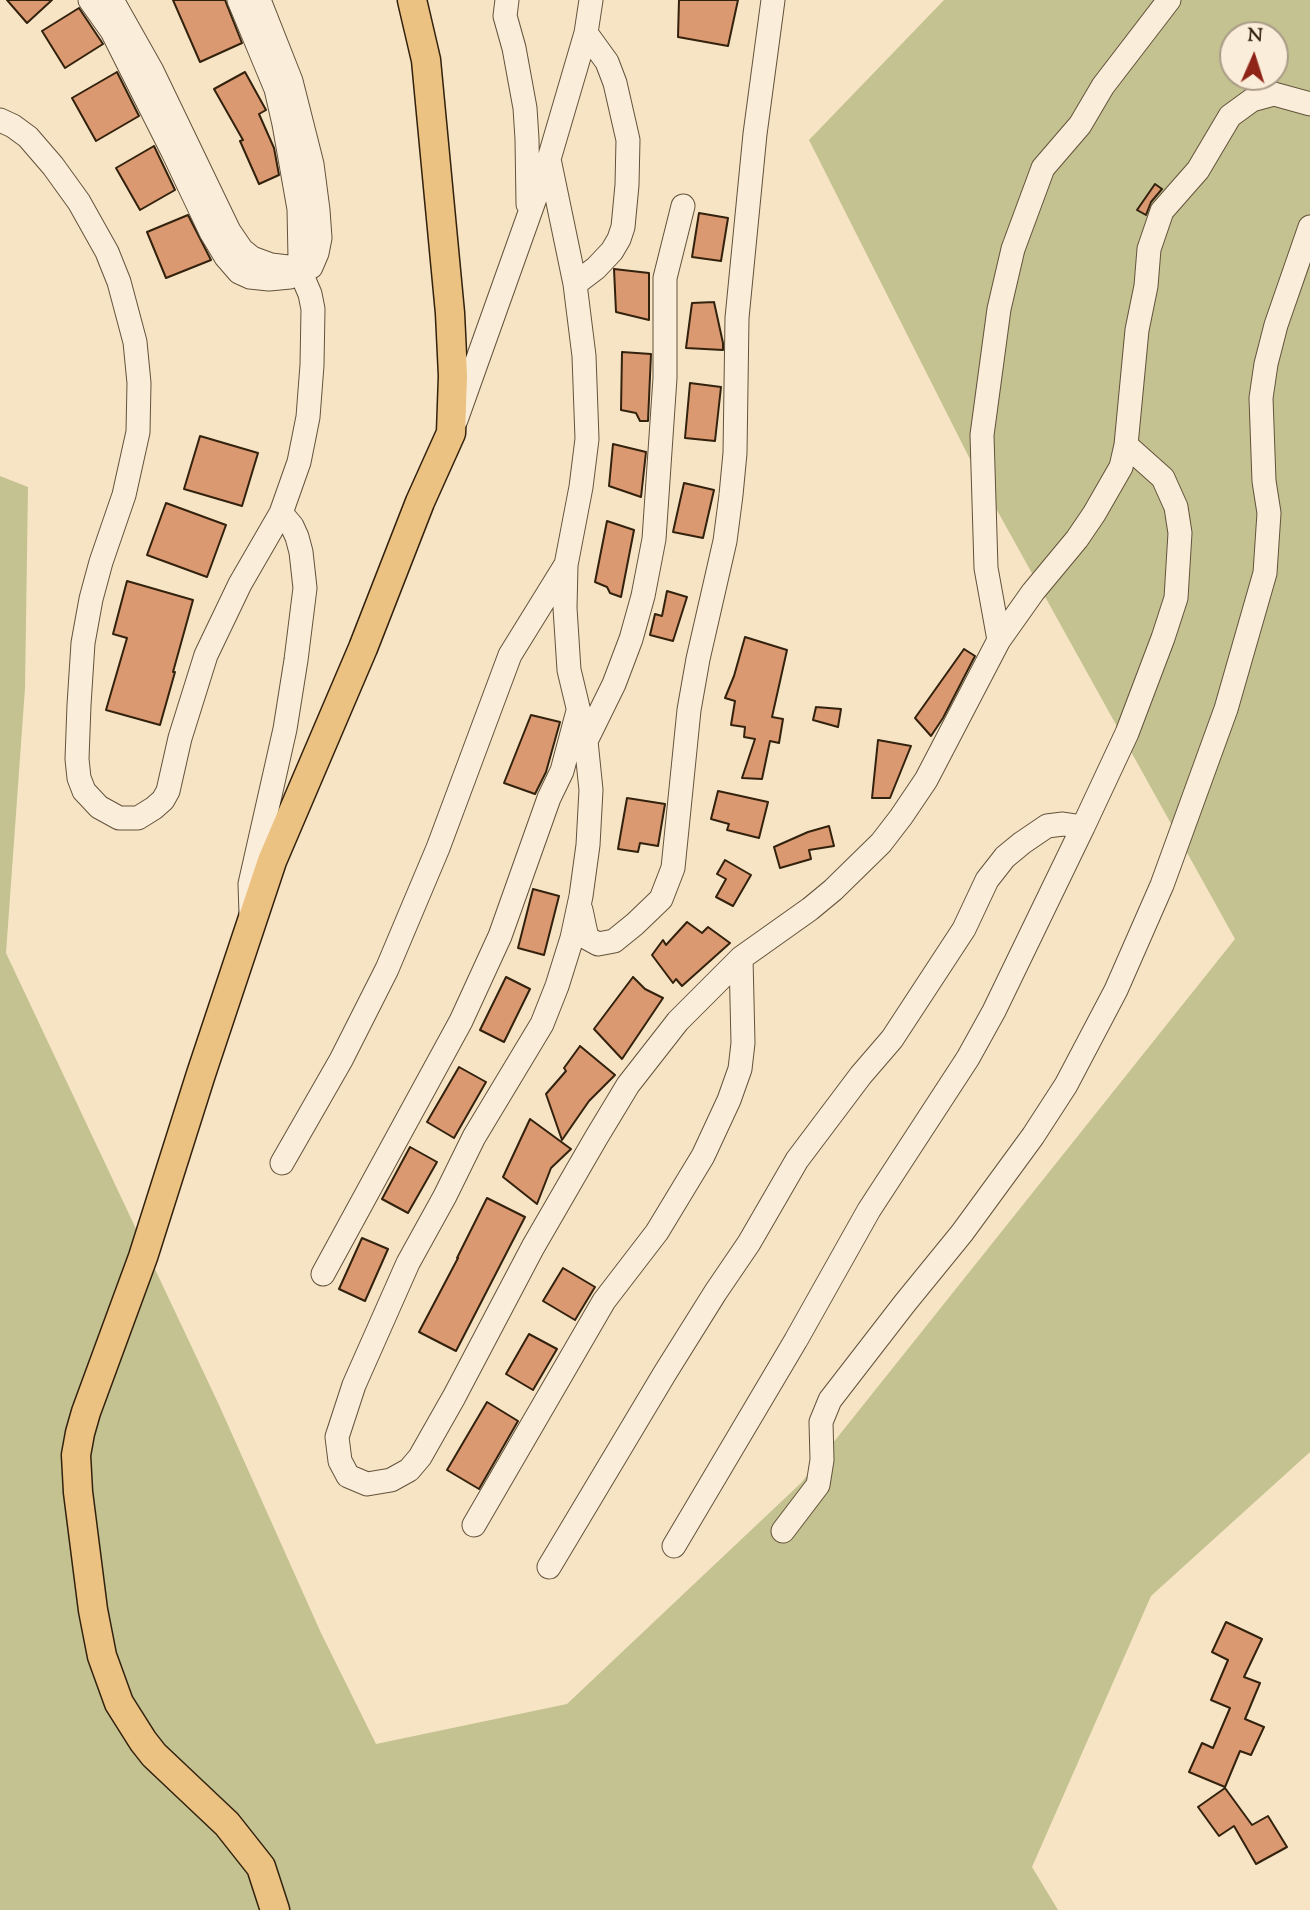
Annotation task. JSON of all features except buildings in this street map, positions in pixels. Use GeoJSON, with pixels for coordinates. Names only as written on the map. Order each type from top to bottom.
{"type":"FeatureCollection","features":[{"type":"Feature","properties":{"kind":"main road"},"geometry":{"type":"LineString","coordinates":[[275,1910],[261,1867],[228,1824],[154,1755],[119,1703],[102,1656],[95,1622],[76,1475],[76,1455],[86,1412],[143,1257],[272,861],[451,433],[453,376],[450,313],[426,60],[412,0]]}},
{"type":"Feature","properties":{"kind":"street"},"geometry":{"type":"LineString","coordinates":[[90,0],[163,113]]}},
{"type":"Feature","properties":{"kind":"street"},"geometry":{"type":"LineString","coordinates":[[112,0],[152,71],[163,113],[211,232],[226,257],[239,272],[250,276],[269,279],[299,270]]}},
{"type":"Feature","properties":{"kind":"street"},"geometry":{"type":"LineString","coordinates":[[239,0],[272,55]]}},
{"type":"Feature","properties":{"kind":"street"},"geometry":{"type":"LineString","coordinates":[[0,120],[28,137],[79,202],[107,253],[119,282],[135,342],[139,383],[138,432],[127,486],[101,562],[83,643],[78,746],[79,778],[84,791],[99,807],[119,817],[138,818],[163,800],[168,791],[180,738],[206,655],[240,584],[281,513],[299,461],[308,417],[313,309],[310,294],[299,270],[300,217],[306,187],[284,124],[259,0]]}},
{"type":"Feature","properties":{"kind":"street"},"geometry":{"type":"LineString","coordinates":[[507,0],[505,16],[525,108],[528,219]]}},
{"type":"Feature","properties":{"kind":"street"},"geometry":{"type":"LineString","coordinates":[[451,433],[549,159],[586,33],[590,0]]}},
{"type":"Feature","properties":{"kind":"street"},"geometry":{"type":"LineString","coordinates":[[579,902],[587,938],[597,944],[614,941],[661,899],[673,868],[689,710],[725,541],[731,495],[735,453],[737,318],[755,134],[773,0]]}},
{"type":"Feature","properties":{"kind":"street"},"geometry":{"type":"LineString","coordinates":[[999,640],[986,568],[982,435],[999,309],[1013,248],[1043,168],[1080,125],[1103,86],[1169,0]]}},
{"type":"Feature","properties":{"kind":"street"},"geometry":{"type":"LineString","coordinates":[[575,284],[612,251],[623,227],[627,185],[628,140],[615,83],[607,62],[586,33]]}},
{"type":"Feature","properties":{"kind":"street"},"geometry":{"type":"LineString","coordinates":[[549,159],[575,284],[584,356],[587,439],[566,565],[565,608],[569,670],[586,741],[590,790],[588,845],[572,938],[558,986],[542,1024],[474,1137],[408,1263],[354,1385],[337,1437],[340,1461],[348,1476],[367,1484],[391,1480],[409,1470],[420,1457],[533,1247],[628,1085],[678,1021],[741,958],[810,909],[860,865],[881,843],[926,780],[999,640],[1033,592],[1077,539],[1121,467],[1126,445],[1137,330],[1146,286],[1149,249],[1162,211],[1198,170],[1230,116],[1252,100],[1274,94],[1310,104]]}},
{"type":"Feature","properties":{"kind":"street"},"geometry":{"type":"LineString","coordinates":[[586,741],[614,684],[631,639],[654,539],[665,378],[665,278],[683,206]]}},
{"type":"Feature","properties":{"kind":"street"},"geometry":{"type":"LineString","coordinates":[[783,1531],[818,1485],[822,1460],[821,1422],[830,1400],[962,1233],[1033,1136],[1066,1084],[1116,990],[1162,885],[1226,709],[1265,573],[1269,513],[1264,481],[1261,398],[1265,364],[1310,227]]}},
{"type":"Feature","properties":{"kind":"street"},"geometry":{"type":"LineString","coordinates":[[674,1546],[796,1340],[869,1210],[968,1058],[994,1011],[1127,733],[1176,598],[1180,533],[1176,507],[1163,478],[1126,445]]}},
{"type":"Feature","properties":{"kind":"street"},"geometry":{"type":"LineString","coordinates":[[253,920],[250,884],[285,729],[304,588],[304,569],[299,544],[292,526],[281,513]]}},
{"type":"Feature","properties":{"kind":"street"},"geometry":{"type":"LineString","coordinates":[[282,1163],[341,1060],[387,969],[438,848],[510,655],[566,565]]}},
{"type":"Feature","properties":{"kind":"street"},"geometry":{"type":"LineString","coordinates":[[323,1274],[461,1021],[500,936],[549,798],[562,771],[578,710]]}},
{"type":"Feature","properties":{"kind":"street"},"geometry":{"type":"LineString","coordinates":[[549,1567],[715,1293],[749,1243],[797,1160],[861,1074],[892,1039],[964,929],[986,880],[1022,842],[1047,826],[1063,824],[1083,827]]}},
{"type":"Feature","properties":{"kind":"street"},"geometry":{"type":"LineString","coordinates":[[474,1525],[604,1301],[657,1232],[709,1144],[740,1069],[743,1043],[741,958]]}},
{"type":"Feature","properties":{"kind":"shaded area"},"geometry":{"type":"Polygon","coordinates":[[[944,0],[1310,0],[1310,1452],[1151,1596],[1032,1867],[1058,1910],[0,1910],[0,476],[28,487],[25,688],[6,953],[219,1405],[321,1633],[376,1744],[567,1704],[801,1483],[1235,939],[983,485],[809,140],[944,0]]]}}]}
